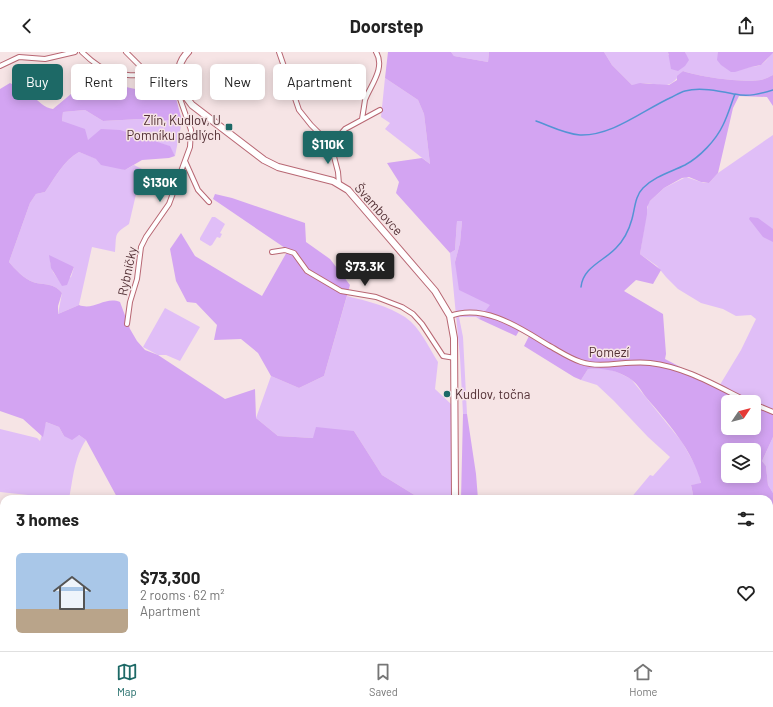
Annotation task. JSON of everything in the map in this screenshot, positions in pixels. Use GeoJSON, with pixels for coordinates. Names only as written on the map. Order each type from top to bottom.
{"type":"FeatureCollection","features":[{"type":"Feature","properties":{"kind":"street"},"geometry":{"type":"LineString","coordinates":[[0,66],[19,57],[45,59],[75,52]]}},
{"type":"Feature","properties":{"kind":"street"},"geometry":{"type":"LineString","coordinates":[[82,52],[99,66],[117,74],[135,76]]}},
{"type":"Feature","properties":{"kind":"street"},"geometry":{"type":"LineString","coordinates":[[126,52],[138,64]]}},
{"type":"Feature","properties":{"kind":"street"},"geometry":{"type":"LineString","coordinates":[[180,64],[182,59],[188,52]]}},
{"type":"Feature","properties":{"kind":"street"},"geometry":{"type":"LineString","coordinates":[[279,52],[299,110],[331,146],[338,172],[339,184]]}},
{"type":"Feature","properties":{"kind":"street"},"geometry":{"type":"LineString","coordinates":[[362,120],[366,99],[376,77],[379,61],[376,52]]}},
{"type":"Feature","properties":{"kind":"street","name":"Rybníčky"},"geometry":{"type":"LineString","coordinates":[[127,324],[130,302],[137,279],[141,247],[146,237],[169,204],[192,138],[189,122],[181,100]]}},
{"type":"Feature","properties":{"kind":"street","name":"Švambovce"},"geometry":{"type":"LineString","coordinates":[[189,100],[192,105],[264,160],[278,167],[339,184],[352,193],[435,291],[450,316],[454,338],[456,495]]}},
{"type":"Feature","properties":{"kind":"street"},"geometry":{"type":"LineString","coordinates":[[331,146],[341,132],[380,110]]}},
{"type":"Feature","properties":{"kind":"street"},"geometry":{"type":"LineString","coordinates":[[185,161],[198,190],[209,202]]}},
{"type":"Feature","properties":{"kind":"street"},"geometry":{"type":"LineString","coordinates":[[272,252],[284,250],[294,253],[307,271],[341,291],[376,297],[402,307],[413,314],[422,324],[442,356],[455,358]]}},
{"type":"Feature","properties":{"kind":"street","name":"Pomezí"},"geometry":{"type":"LineString","coordinates":[[450,316],[457,313],[471,312],[506,321],[569,358],[594,364],[633,362],[666,366],[684,371],[734,395]]}},
{"type":"Feature","properties":{"kind":"street"},"geometry":{"type":"LineString","coordinates":[[761,407],[773,412]]}},
{"type":"Feature","properties":{"kind":"shaded area"},"geometry":{"type":"Polygon","coordinates":[[[388,52],[451,52],[454,56],[488,62],[489,52],[604,52],[612,65],[632,85],[640,83],[669,85],[677,80],[677,76],[683,71],[711,77],[744,81],[766,79],[773,75],[773,106],[767,97],[739,96],[733,108],[718,173],[709,183],[701,182],[689,177],[682,178],[664,188],[650,201],[647,207],[640,254],[661,270],[653,284],[636,280],[624,291],[663,314],[666,354],[665,359],[734,395],[721,395],[721,435],[761,435],[761,408],[773,413],[773,437],[762,461],[766,466],[768,485],[773,495],[693,495],[691,485],[701,483],[692,459],[670,426],[632,380],[614,371],[604,369],[588,369],[581,380],[524,346],[529,336],[519,331],[516,336],[479,319],[490,305],[459,290],[455,262],[460,243],[462,221],[457,221],[455,250],[450,253],[396,193],[399,182],[387,163],[422,158],[430,164],[424,114],[418,100],[385,78],[388,52]]]}},
{"type":"Feature","properties":{"kind":"shaded area"},"geometry":{"type":"Polygon","coordinates":[[[451,52],[489,52],[488,62],[454,56],[451,52]]]}},
{"type":"Feature","properties":{"kind":"shaded area"},"geometry":{"type":"Polygon","coordinates":[[[604,52],[668,52],[668,55],[686,55],[685,52],[718,52],[720,63],[733,69],[744,69],[759,66],[773,53],[773,75],[766,79],[744,81],[711,77],[683,71],[678,78],[669,84],[642,83],[632,85],[612,65],[604,52]]]}},
{"type":"Feature","properties":{"kind":"shaded area"},"geometry":{"type":"Polygon","coordinates":[[[668,52],[685,52],[689,60],[685,66],[678,71],[671,69],[668,52]]]}},
{"type":"Feature","properties":{"kind":"shaded area"},"geometry":{"type":"Polygon","coordinates":[[[718,52],[773,53],[761,65],[731,72],[717,60],[718,52]]]}},
{"type":"Feature","properties":{"kind":"shaded area"},"geometry":{"type":"Polygon","coordinates":[[[385,78],[418,100],[424,114],[430,164],[385,129],[390,123],[381,117],[385,78]]]}},
{"type":"Feature","properties":{"kind":"shaded area"},"geometry":{"type":"Polygon","coordinates":[[[10,83],[12,84],[12,100],[36,100],[44,106],[53,109],[71,94],[71,100],[127,100],[127,87],[135,89],[135,100],[177,100],[182,121],[141,119],[103,121],[85,110],[63,112],[62,121],[85,129],[88,140],[101,129],[120,130],[170,146],[175,156],[169,158],[142,160],[125,170],[101,165],[96,159],[79,152],[74,155],[64,165],[45,192],[36,194],[30,203],[9,262],[26,279],[56,287],[62,293],[58,306],[58,314],[79,305],[90,306],[109,301],[120,302],[130,329],[137,341],[145,350],[158,355],[225,399],[255,389],[256,418],[278,436],[313,438],[316,427],[354,431],[382,475],[414,495],[116,495],[86,440],[79,435],[72,440],[64,436],[59,427],[46,422],[43,437],[23,419],[0,411],[0,89],[10,83]]]}},
{"type":"Feature","properties":{"kind":"shaded area"},"geometry":{"type":"Polygon","coordinates":[[[85,110],[103,121],[141,119],[182,121],[175,156],[169,146],[149,140],[88,140],[62,121],[63,112],[85,110]]]}},
{"type":"Feature","properties":{"kind":"shaded area"},"geometry":{"type":"Polygon","coordinates":[[[773,135],[773,413],[761,408],[761,395],[732,395],[718,388],[741,350],[756,319],[751,315],[736,316],[723,309],[701,303],[678,289],[657,266],[640,254],[648,203],[664,188],[686,177],[704,183],[709,183],[718,173],[773,135]]]}},
{"type":"Feature","properties":{"kind":"shaded area"},"geometry":{"type":"Polygon","coordinates":[[[79,152],[125,170],[134,165],[142,169],[129,224],[120,230],[117,235],[115,252],[92,247],[79,305],[58,314],[62,293],[56,287],[26,279],[9,262],[30,203],[36,194],[45,192],[60,170],[74,155],[79,152]],[[50,262],[53,272],[60,282],[71,277],[74,267],[50,262]]]}},
{"type":"Feature","properties":{"kind":"shaded area"},"geometry":{"type":"Polygon","coordinates":[[[215,194],[232,198],[305,223],[306,242],[330,259],[350,285],[324,376],[299,388],[271,376],[258,353],[241,339],[214,340],[217,325],[196,303],[187,302],[176,281],[170,249],[181,233],[195,256],[262,296],[288,250],[213,199],[215,194]]]}},
{"type":"Feature","properties":{"kind":"shaded area"},"geometry":{"type":"Polygon","coordinates":[[[212,217],[215,217],[225,224],[220,233],[222,234],[220,238],[217,237],[210,246],[200,240],[200,238],[212,217]]]}},
{"type":"Feature","properties":{"kind":"shaded area"},"geometry":{"type":"Polygon","coordinates":[[[750,217],[758,218],[773,229],[773,242],[763,237],[749,219],[750,217]]]}},
{"type":"Feature","properties":{"kind":"shaded area"},"geometry":{"type":"Polygon","coordinates":[[[457,221],[462,221],[460,243],[455,262],[491,305],[479,319],[476,317],[459,317],[463,337],[467,414],[463,414],[460,357],[450,253],[455,250],[457,221]]]}},
{"type":"Feature","properties":{"kind":"shaded area"},"geometry":{"type":"Polygon","coordinates":[[[49,255],[74,267],[67,285],[62,286],[51,268],[49,255]]]}},
{"type":"Feature","properties":{"kind":"shaded area"},"geometry":{"type":"Polygon","coordinates":[[[347,296],[384,307],[398,313],[410,321],[420,332],[438,362],[435,389],[451,404],[452,495],[414,495],[382,475],[354,431],[313,438],[278,436],[256,418],[271,376],[299,388],[324,376],[347,296]]]}},
{"type":"Feature","properties":{"kind":"shaded area"},"geometry":{"type":"Polygon","coordinates":[[[165,308],[200,327],[180,361],[166,355],[158,355],[143,347],[165,308]]]}},
{"type":"Feature","properties":{"kind":"shaded area"},"geometry":{"type":"Polygon","coordinates":[[[605,368],[631,379],[682,442],[698,470],[701,484],[691,485],[693,495],[633,495],[650,475],[653,476],[670,457],[648,437],[597,385],[581,380],[588,369],[605,368]]]}},
{"type":"Feature","properties":{"kind":"shaded area"},"geometry":{"type":"Polygon","coordinates":[[[463,414],[467,414],[478,495],[461,495],[463,414]]]}},
{"type":"Feature","properties":{"kind":"shaded area"},"geometry":{"type":"Polygon","coordinates":[[[46,422],[59,427],[64,436],[79,435],[86,440],[76,461],[70,495],[28,495],[0,492],[0,429],[37,438],[40,441],[46,422]]]}},
{"type":"Feature","properties":{"kind":"shaded area"},"geometry":{"type":"Polygon","coordinates":[[[773,437],[773,493],[768,485],[766,466],[762,461],[773,437]]]}},
{"type":"Feature","properties":{"kind":"waterway"},"geometry":{"type":"LineString","coordinates":[[536,121],[569,133],[580,135],[592,134],[616,127],[661,102],[685,91],[703,89],[734,94]]}},
{"type":"Feature","properties":{"kind":"waterway"},"geometry":{"type":"LineString","coordinates":[[581,287],[583,280],[590,269],[611,253],[624,238],[631,223],[640,191],[658,177],[691,162],[707,148],[723,125],[735,94],[754,95],[773,90]]}},
{"type":"Feature","properties":{"kind":"place","name":"Zlín, Kudlov, U Pomníku padlých"},"geometry":{"type":"Point","coordinates":[229,127]}},
{"type":"Feature","properties":{"kind":"place","name":"Kudlov, točna"},"geometry":{"type":"Point","coordinates":[447,394]}}]}
